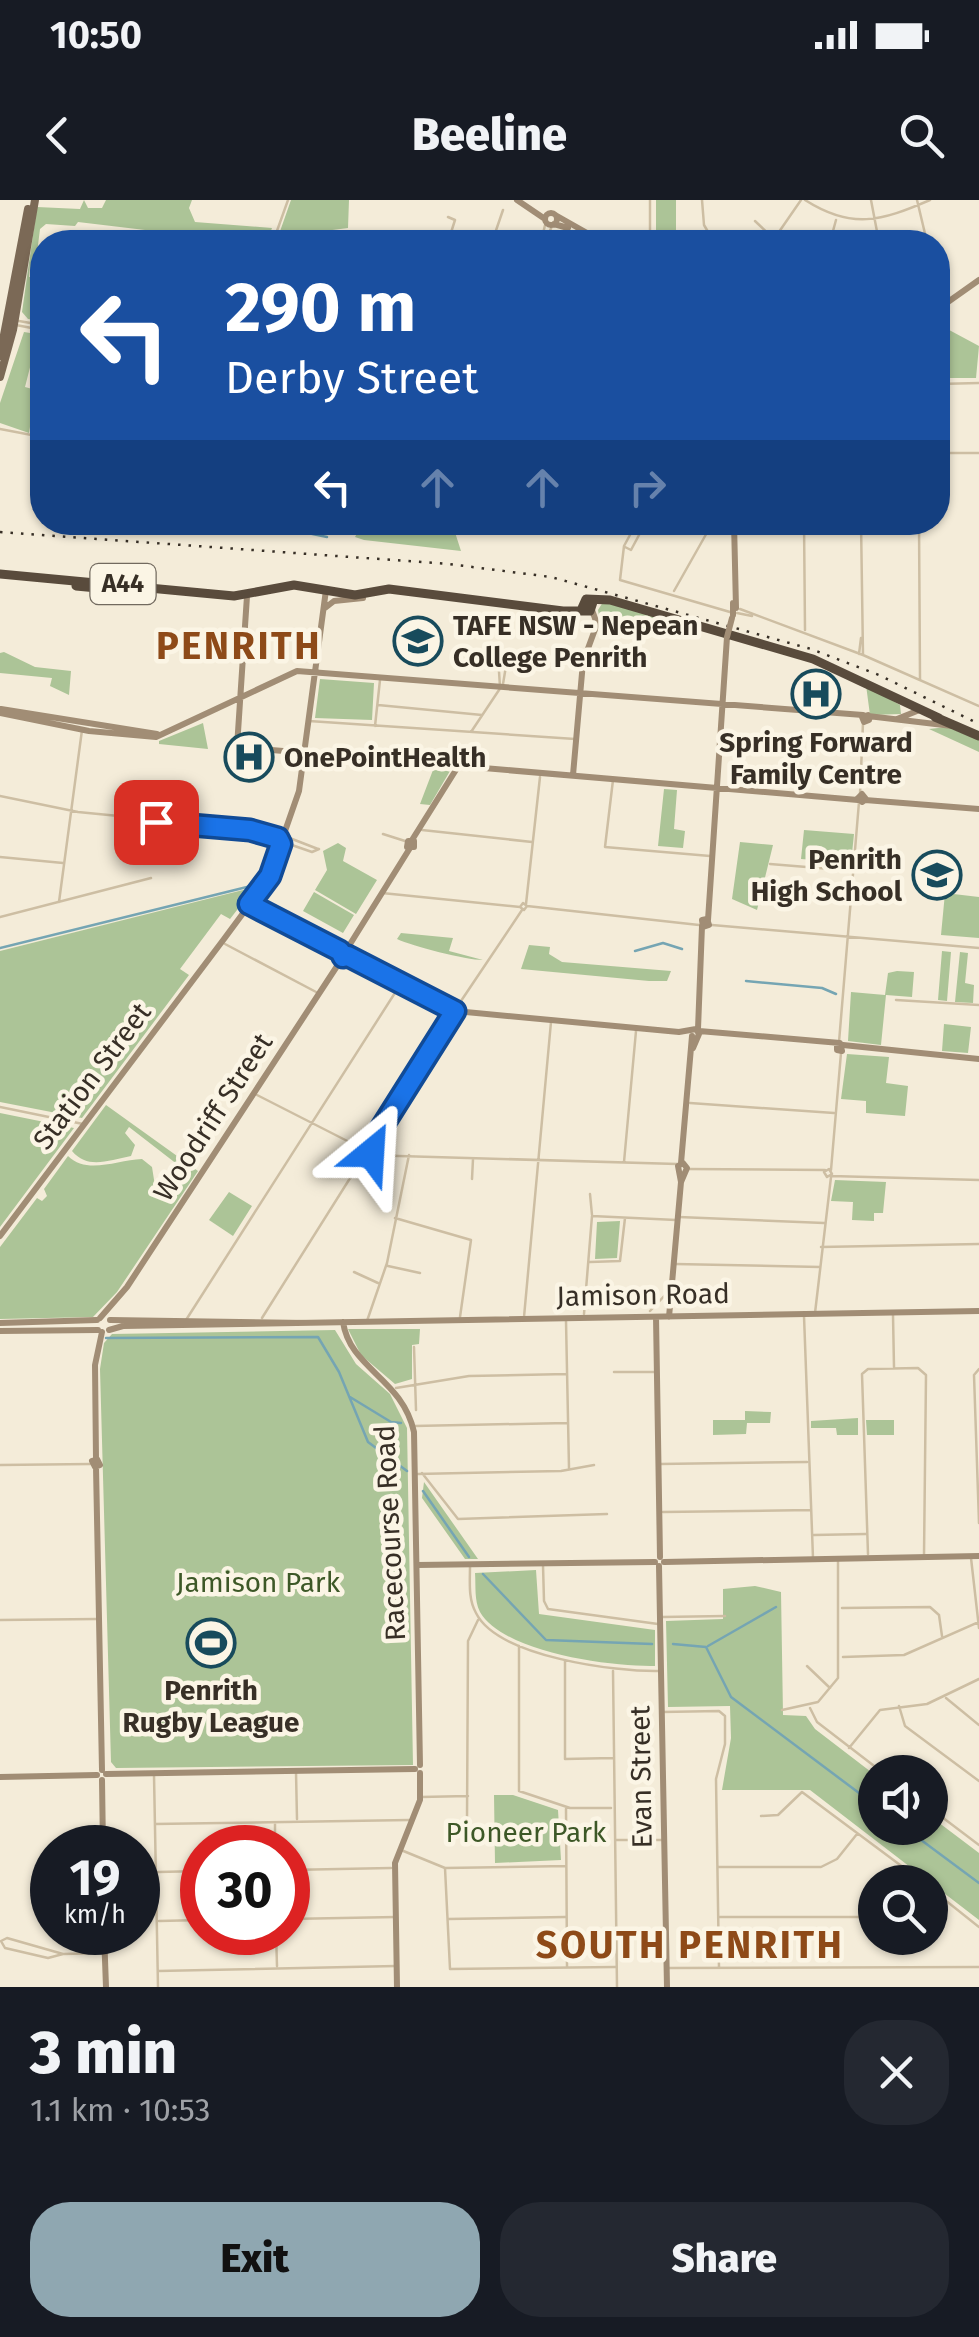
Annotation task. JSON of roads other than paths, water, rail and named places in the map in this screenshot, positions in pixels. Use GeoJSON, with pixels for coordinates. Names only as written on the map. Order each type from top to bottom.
{"type":"FeatureCollection","features":[{"type":"Feature","properties":{"kind":"highway","name":"A44"},"geometry":{"type":"LineString","coordinates":[[0,575],[247,598],[298,590],[355,595],[394,591],[563,611],[614,601],[744,638],[876,686],[939,718]]}},
{"type":"Feature","properties":{"kind":"highway","name":"A44"},"geometry":{"type":"LineString","coordinates":[[325,592],[363,598],[394,591]]}},
{"type":"Feature","properties":{"kind":"highway","name":"A44"},"geometry":{"type":"LineString","coordinates":[[876,686],[916,710],[979,736]]}},
{"type":"Feature","properties":{"kind":"main road"},"geometry":{"type":"LineString","coordinates":[[0,356],[32,200]]}},
{"type":"Feature","properties":{"kind":"main road"},"geometry":{"type":"LineString","coordinates":[[0,377],[8,321]]}},
{"type":"Feature","properties":{"kind":"street"},"geometry":{"type":"LineString","coordinates":[[277,230],[288,200]]}},
{"type":"Feature","properties":{"kind":"street"},"geometry":{"type":"LineString","coordinates":[[517,200],[571,230]]}},
{"type":"Feature","properties":{"kind":"street"},"geometry":{"type":"LineString","coordinates":[[526,200],[551,220],[575,230]]}},
{"type":"Feature","properties":{"kind":"street"},"geometry":{"type":"LineString","coordinates":[[650,200],[650,230]]}},
{"type":"Feature","properties":{"kind":"street"},"geometry":{"type":"LineString","coordinates":[[702,200],[707,230]]}},
{"type":"Feature","properties":{"kind":"street"},"geometry":{"type":"LineString","coordinates":[[781,230],[803,200],[836,218],[875,218],[930,200]]}},
{"type":"Feature","properties":{"kind":"street"},"geometry":{"type":"LineString","coordinates":[[871,200],[877,230]]}},
{"type":"Feature","properties":{"kind":"street"},"geometry":{"type":"LineString","coordinates":[[918,202],[924,230]]}},
{"type":"Feature","properties":{"kind":"street"},"geometry":{"type":"LineString","coordinates":[[496,230],[503,210]]}},
{"type":"Feature","properties":{"kind":"street"},"geometry":{"type":"LineString","coordinates":[[452,230],[460,216]]}},
{"type":"Feature","properties":{"kind":"street"},"geometry":{"type":"LineString","coordinates":[[448,218],[455,220]]}},
{"type":"Feature","properties":{"kind":"street"},"geometry":{"type":"LineString","coordinates":[[833,230],[836,218]]}},
{"type":"Feature","properties":{"kind":"street"},"geometry":{"type":"LineString","coordinates":[[547,230],[551,220]]}},
{"type":"Feature","properties":{"kind":"street"},"geometry":{"type":"LineString","coordinates":[[547,230],[551,220]]}},
{"type":"Feature","properties":{"kind":"street"},"geometry":{"type":"LineString","coordinates":[[754,221],[763,230]]}},
{"type":"Feature","properties":{"kind":"street"},"geometry":{"type":"LineString","coordinates":[[950,301],[979,280]]}},
{"type":"Feature","properties":{"kind":"street"},"geometry":{"type":"LineString","coordinates":[[950,384],[979,384]]}},
{"type":"Feature","properties":{"kind":"street"},"geometry":{"type":"LineString","coordinates":[[0,429],[30,437]]}},
{"type":"Feature","properties":{"kind":"street"},"geometry":{"type":"LineString","coordinates":[[950,454],[979,453]]}},
{"type":"Feature","properties":{"kind":"street"},"geometry":{"type":"LineString","coordinates":[[630,535],[624,546],[619,579],[803,632],[979,704]]}},
{"type":"Feature","properties":{"kind":"street"},"geometry":{"type":"LineString","coordinates":[[620,566],[639,535]]}},
{"type":"Feature","properties":{"kind":"street"},"geometry":{"type":"LineString","coordinates":[[673,592],[705,535]]}},
{"type":"Feature","properties":{"kind":"street"},"geometry":{"type":"LineString","coordinates":[[653,1314],[666,1303],[672,1286],[718,786],[727,637],[734,612],[734,535]]}},
{"type":"Feature","properties":{"kind":"street"},"geometry":{"type":"LineString","coordinates":[[803,632],[804,535]]}},
{"type":"Feature","properties":{"kind":"street"},"geometry":{"type":"LineString","coordinates":[[861,654],[862,535]]}},
{"type":"Feature","properties":{"kind":"street"},"geometry":{"type":"LineString","coordinates":[[918,679],[920,535]]}},
{"type":"Feature","properties":{"kind":"street"},"geometry":{"type":"LineString","coordinates":[[624,546],[631,550]]}},
{"type":"Feature","properties":{"kind":"street","name":"Station Street"},"geometry":{"type":"LineString","coordinates":[[0,1236],[270,876],[298,795],[325,592]]}},
{"type":"Feature","properties":{"kind":"street"},"geometry":{"type":"LineString","coordinates":[[247,598],[236,746],[979,809]]}},
{"type":"Feature","properties":{"kind":"street"},"geometry":{"type":"LineString","coordinates":[[322,614],[330,602],[363,598]]}},
{"type":"Feature","properties":{"kind":"street"},"geometry":{"type":"LineString","coordinates":[[573,775],[583,662],[597,624],[589,607]]}},
{"type":"Feature","properties":{"kind":"street"},"geometry":{"type":"LineString","coordinates":[[470,734],[500,688],[508,654]]}},
{"type":"Feature","properties":{"kind":"street"},"geometry":{"type":"LineString","coordinates":[[498,656],[500,688]]}},
{"type":"Feature","properties":{"kind":"street"},"geometry":{"type":"LineString","coordinates":[[0,710],[83,727],[163,734],[290,672],[315,672],[959,727]]}},
{"type":"Feature","properties":{"kind":"street"},"geometry":{"type":"LineString","coordinates":[[374,726],[380,678]]}},
{"type":"Feature","properties":{"kind":"street"},"geometry":{"type":"LineString","coordinates":[[901,718],[902,702]]}},
{"type":"Feature","properties":{"kind":"street"},"geometry":{"type":"LineString","coordinates":[[378,705],[482,715]]}},
{"type":"Feature","properties":{"kind":"street"},"geometry":{"type":"LineString","coordinates":[[887,720],[916,710],[929,710]]}},
{"type":"Feature","properties":{"kind":"street"},"geometry":{"type":"LineString","coordinates":[[815,1314],[856,871],[866,719]]}},
{"type":"Feature","properties":{"kind":"street"},"geometry":{"type":"LineString","coordinates":[[308,721],[576,739]]}},
{"type":"Feature","properties":{"kind":"street"},"geometry":{"type":"LineString","coordinates":[[59,902],[83,727]]}},
{"type":"Feature","properties":{"kind":"street","name":"Woodriff Street"},"geometry":{"type":"LineString","coordinates":[[103,1330],[118,1300],[345,953],[459,765]]}},
{"type":"Feature","properties":{"kind":"street"},"geometry":{"type":"LineString","coordinates":[[363,1149],[370,1146],[524,907],[539,772]]}},
{"type":"Feature","properties":{"kind":"street"},"geometry":{"type":"LineString","coordinates":[[613,779],[605,845],[711,856]]}},
{"type":"Feature","properties":{"kind":"street"},"geometry":{"type":"LineString","coordinates":[[0,796],[71,811],[250,830],[283,839],[319,849],[312,852],[283,839]]}},
{"type":"Feature","properties":{"kind":"street"},"geometry":{"type":"LineString","coordinates":[[421,830],[532,840]]}},
{"type":"Feature","properties":{"kind":"street"},"geometry":{"type":"LineString","coordinates":[[383,834],[410,843]]}},
{"type":"Feature","properties":{"kind":"street"},"geometry":{"type":"LineString","coordinates":[[0,858],[64,863]]}},
{"type":"Feature","properties":{"kind":"street"},"geometry":{"type":"LineString","coordinates":[[770,864],[856,871]]}},
{"type":"Feature","properties":{"kind":"street"},"geometry":{"type":"LineString","coordinates":[[0,917],[151,878]]}},
{"type":"Feature","properties":{"kind":"street"},"geometry":{"type":"LineString","coordinates":[[382,893],[979,948]]}},
{"type":"Feature","properties":{"kind":"street"},"geometry":{"type":"LineString","coordinates":[[249,904],[458,1011],[979,1060]]}},
{"type":"Feature","properties":{"kind":"street"},"geometry":{"type":"LineString","coordinates":[[223,942],[319,994]]}},
{"type":"Feature","properties":{"kind":"street"},"geometry":{"type":"LineString","coordinates":[[185,1321],[402,982]]}},
{"type":"Feature","properties":{"kind":"street"},"geometry":{"type":"LineString","coordinates":[[896,1000],[979,1005]]}},
{"type":"Feature","properties":{"kind":"street"},"geometry":{"type":"LineString","coordinates":[[524,1320],[551,1020]]}},
{"type":"Feature","properties":{"kind":"street"},"geometry":{"type":"LineString","coordinates":[[624,1164],[636,1028]]}},
{"type":"Feature","properties":{"kind":"street"},"geometry":{"type":"LineString","coordinates":[[256,1094],[363,1149],[365,1154]]}},
{"type":"Feature","properties":{"kind":"street"},"geometry":{"type":"LineString","coordinates":[[688,1103],[834,1114]]}},
{"type":"Feature","properties":{"kind":"street"},"geometry":{"type":"LineString","coordinates":[[0,1107],[84,1124]]}},
{"type":"Feature","properties":{"kind":"street"},"geometry":{"type":"LineString","coordinates":[[370,1146],[372,1152]]}},
{"type":"Feature","properties":{"kind":"street"},"geometry":{"type":"LineString","coordinates":[[262,1321],[365,1154],[372,1152],[979,1180]]}},
{"type":"Feature","properties":{"kind":"street"},"geometry":{"type":"LineString","coordinates":[[367,1322],[386,1266],[409,1154]]}},
{"type":"Feature","properties":{"kind":"street"},"geometry":{"type":"LineString","coordinates":[[472,1157],[472,1179]]}},
{"type":"Feature","properties":{"kind":"street"},"geometry":{"type":"LineString","coordinates":[[584,1315],[592,1216],[590,1194]]}},
{"type":"Feature","properties":{"kind":"street"},"geometry":{"type":"LineString","coordinates":[[592,1216],[824,1223]]}},
{"type":"Feature","properties":{"kind":"street"},"geometry":{"type":"LineString","coordinates":[[394,1217],[471,1240],[460,1321]]}},
{"type":"Feature","properties":{"kind":"street"},"geometry":{"type":"LineString","coordinates":[[588,1262],[620,1262],[625,1218]]}},
{"type":"Feature","properties":{"kind":"street"},"geometry":{"type":"LineString","coordinates":[[821,1247],[979,1244]]}},
{"type":"Feature","properties":{"kind":"street"},"geometry":{"type":"LineString","coordinates":[[674,1264],[820,1267]]}},
{"type":"Feature","properties":{"kind":"street"},"geometry":{"type":"LineString","coordinates":[[386,1266],[420,1273]]}},
{"type":"Feature","properties":{"kind":"street"},"geometry":{"type":"LineString","coordinates":[[354,1272],[379,1284]]}},
{"type":"Feature","properties":{"kind":"street","name":"Woodriff Street"},"geometry":{"type":"LineString","coordinates":[[98,1319],[118,1300]]}},
{"type":"Feature","properties":{"kind":"street"},"geometry":{"type":"LineString","coordinates":[[666,1303],[669,1317]]}},
{"type":"Feature","properties":{"kind":"street","name":"Jamison Road"},"geometry":{"type":"LineString","coordinates":[[0,1331],[566,1319],[584,1315],[979,1312]]}},
{"type":"Feature","properties":{"kind":"street"},"geometry":{"type":"LineString","coordinates":[[892,1313],[894,1368]]}},
{"type":"Feature","properties":{"kind":"street","name":"Evan Street"},"geometry":{"type":"LineString","coordinates":[[653,1314],[667,1987]]}},
{"type":"Feature","properties":{"kind":"street"},"geometry":{"type":"LineString","coordinates":[[804,1315],[813,1559]]}},
{"type":"Feature","properties":{"kind":"street"},"geometry":{"type":"LineString","coordinates":[[0,1323],[98,1319],[103,1330],[95,1365],[103,1825]]}},
{"type":"Feature","properties":{"kind":"street","name":"Jamison Road"},"geometry":{"type":"LineString","coordinates":[[98,1319],[308,1323]]}},
{"type":"Feature","properties":{"kind":"street"},"geometry":{"type":"LineString","coordinates":[[566,1319],[569,1470]]}},
{"type":"Feature","properties":{"kind":"street","name":"Racecourse Road"},"geometry":{"type":"LineString","coordinates":[[344,1322],[357,1355],[394,1389],[413,1426],[419,1474],[420,1797],[395,1868],[397,1987]]}},
{"type":"Feature","properties":{"kind":"street"},"geometry":{"type":"LineString","coordinates":[[414,1347],[416,1410]]}},
{"type":"Feature","properties":{"kind":"street"},"geometry":{"type":"LineString","coordinates":[[857,1369],[862,1372],[930,1368]]}},
{"type":"Feature","properties":{"kind":"street"},"geometry":{"type":"LineString","coordinates":[[979,1369],[974,1375],[979,1524]]}},
{"type":"Feature","properties":{"kind":"street"},"geometry":{"type":"LineString","coordinates":[[924,1370],[924,1558]]}},
{"type":"Feature","properties":{"kind":"street"},"geometry":{"type":"LineString","coordinates":[[614,1372],[656,1372]]}},
{"type":"Feature","properties":{"kind":"street"},"geometry":{"type":"LineString","coordinates":[[862,1372],[868,1558]]}},
{"type":"Feature","properties":{"kind":"street"},"geometry":{"type":"LineString","coordinates":[[394,1389],[415,1382],[469,1376],[567,1374]]}},
{"type":"Feature","properties":{"kind":"street"},"geometry":{"type":"LineString","coordinates":[[413,1426],[568,1423]]}},
{"type":"Feature","properties":{"kind":"street"},"geometry":{"type":"LineString","coordinates":[[658,1464],[809,1462]]}},
{"type":"Feature","properties":{"kind":"street"},"geometry":{"type":"LineString","coordinates":[[0,1465],[95,1463]]}},
{"type":"Feature","properties":{"kind":"street"},"geometry":{"type":"LineString","coordinates":[[419,1474],[569,1470],[594,1465]]}},
{"type":"Feature","properties":{"kind":"street"},"geometry":{"type":"LineString","coordinates":[[419,1474],[458,1519],[606,1514]]}},
{"type":"Feature","properties":{"kind":"street"},"geometry":{"type":"LineString","coordinates":[[659,1512],[812,1510]]}},
{"type":"Feature","properties":{"kind":"street"},"geometry":{"type":"LineString","coordinates":[[812,1535],[868,1534]]}},
{"type":"Feature","properties":{"kind":"street"},"geometry":{"type":"LineString","coordinates":[[417,1565],[975,1557],[978,1624],[904,1655],[840,1657]]}},
{"type":"Feature","properties":{"kind":"street"},"geometry":{"type":"LineString","coordinates":[[782,1710],[809,1706],[832,1689],[838,1678],[838,1559]]}},
{"type":"Feature","properties":{"kind":"street"},"geometry":{"type":"LineString","coordinates":[[543,1563],[544,1601],[550,1609],[661,1621],[725,1616]]}},
{"type":"Feature","properties":{"kind":"street"},"geometry":{"type":"LineString","coordinates":[[470,1564],[471,1600],[479,1619],[520,1644],[613,1671],[661,1671]]}},
{"type":"Feature","properties":{"kind":"street"},"geometry":{"type":"LineString","coordinates":[[840,1608],[930,1607],[938,1613],[942,1638]]}},
{"type":"Feature","properties":{"kind":"street"},"geometry":{"type":"LineString","coordinates":[[0,1620],[98,1619]]}},
{"type":"Feature","properties":{"kind":"street"},"geometry":{"type":"LineString","coordinates":[[467,1820],[468,1645],[479,1619]]}},
{"type":"Feature","properties":{"kind":"street"},"geometry":{"type":"LineString","coordinates":[[520,1644],[518,1790],[566,1807],[614,1808]]}},
{"type":"Feature","properties":{"kind":"street"},"geometry":{"type":"LineString","coordinates":[[565,1660],[566,1759],[613,1758]]}},
{"type":"Feature","properties":{"kind":"street"},"geometry":{"type":"LineString","coordinates":[[806,1666],[832,1689]]}},
{"type":"Feature","properties":{"kind":"street"},"geometry":{"type":"LineString","coordinates":[[613,1671],[617,1987]]}},
{"type":"Feature","properties":{"kind":"street"},"geometry":{"type":"LineString","coordinates":[[849,1748],[876,1713],[945,1697],[979,1680]]}},
{"type":"Feature","properties":{"kind":"street"},"geometry":{"type":"LineString","coordinates":[[945,1697],[979,1725]]}},
{"type":"Feature","properties":{"kind":"street"},"geometry":{"type":"LineString","coordinates":[[809,1706],[817,1722],[859,1755]]}},
{"type":"Feature","properties":{"kind":"street"},"geometry":{"type":"LineString","coordinates":[[899,1706],[903,1724],[979,1782]]}},
{"type":"Feature","properties":{"kind":"street"},"geometry":{"type":"LineString","coordinates":[[662,1712],[722,1712],[726,1740],[716,1779],[719,1968]]}},
{"type":"Feature","properties":{"kind":"street"},"geometry":{"type":"LineString","coordinates":[[0,1777],[418,1769]]}},
{"type":"Feature","properties":{"kind":"street"},"geometry":{"type":"LineString","coordinates":[[296,1771],[297,1821]]}},
{"type":"Feature","properties":{"kind":"street"},"geometry":{"type":"LineString","coordinates":[[154,1773],[155,1824],[412,1820]]}},
{"type":"Feature","properties":{"kind":"street"},"geometry":{"type":"LineString","coordinates":[[761,1816],[780,1813],[800,1792],[900,1865]]}},
{"type":"Feature","properties":{"kind":"street"},"geometry":{"type":"LineString","coordinates":[[420,1797],[470,1796]]}},
{"type":"Feature","properties":{"kind":"street"},"geometry":{"type":"LineString","coordinates":[[566,1807],[568,1967]]}},
{"type":"Feature","properties":{"kind":"street"},"geometry":{"type":"LineString","coordinates":[[948,1822],[979,1846]]}},
{"type":"Feature","properties":{"kind":"street"},"geometry":{"type":"LineString","coordinates":[[718,1866],[821,1867],[837,1859],[857,1833]]}},
{"type":"Feature","properties":{"kind":"street"},"geometry":{"type":"LineString","coordinates":[[614,1840],[664,1840]]}},
{"type":"Feature","properties":{"kind":"street"},"geometry":{"type":"LineString","coordinates":[[400,1850],[445,1868],[566,1866]]}},
{"type":"Feature","properties":{"kind":"street"},"geometry":{"type":"LineString","coordinates":[[310,1870],[395,1868]]}},
{"type":"Feature","properties":{"kind":"street"},"geometry":{"type":"LineString","coordinates":[[445,1868],[446,1964],[451,1969],[617,1967]]}},
{"type":"Feature","properties":{"kind":"street"},"geometry":{"type":"LineString","coordinates":[[948,1902],[979,1927]]}},
{"type":"Feature","properties":{"kind":"street"},"geometry":{"type":"LineString","coordinates":[[310,1919],[396,1917]]}},
{"type":"Feature","properties":{"kind":"street"},"geometry":{"type":"LineString","coordinates":[[446,1919],[567,1917]]}},
{"type":"Feature","properties":{"kind":"street"},"geometry":{"type":"LineString","coordinates":[[718,1917],[858,1918]]}},
{"type":"Feature","properties":{"kind":"street"},"geometry":{"type":"LineString","coordinates":[[7,1938],[63,1954],[47,1958],[4,1948],[2,1942],[7,1938]]}},
{"type":"Feature","properties":{"kind":"street"},"geometry":{"type":"LineString","coordinates":[[105,1955],[106,1987]]}},
{"type":"Feature","properties":{"kind":"street"},"geometry":{"type":"LineString","coordinates":[[158,1955],[158,1987]]}},
{"type":"Feature","properties":{"kind":"street"},"geometry":{"type":"LineString","coordinates":[[277,1955],[277,1968]]}},
{"type":"Feature","properties":{"kind":"street"},"geometry":{"type":"LineString","coordinates":[[158,1971],[396,1966]]}},
{"type":"Feature","properties":{"kind":"street"},"geometry":{"type":"LineString","coordinates":[[666,1968],[979,1967]]}},
{"type":"Feature","properties":{"kind":"waterway"},"geometry":{"type":"LineString","coordinates":[[317,535],[327,537]]}},
{"type":"Feature","properties":{"kind":"waterway"},"geometry":{"type":"LineString","coordinates":[[0,948],[255,885]]}},
{"type":"Feature","properties":{"kind":"waterway"},"geometry":{"type":"LineString","coordinates":[[635,951],[663,943],[682,949]]}},
{"type":"Feature","properties":{"kind":"waterway"},"geometry":{"type":"LineString","coordinates":[[746,981],[822,988],[836,994]]}},
{"type":"Feature","properties":{"kind":"waterway"},"geometry":{"type":"LineString","coordinates":[[106,1338],[318,1337],[339,1372],[368,1442],[407,1471]]}},
{"type":"Feature","properties":{"kind":"waterway"},"geometry":{"type":"LineString","coordinates":[[350,1397],[391,1422],[401,1423]]}},
{"type":"Feature","properties":{"kind":"waterway"},"geometry":{"type":"LineString","coordinates":[[423,1491],[469,1557]]}},
{"type":"Feature","properties":{"kind":"waterway"},"geometry":{"type":"LineString","coordinates":[[483,1574],[546,1640],[652,1644]]}},
{"type":"Feature","properties":{"kind":"waterway"},"geometry":{"type":"LineString","coordinates":[[708,1646],[776,1607]]}},
{"type":"Feature","properties":{"kind":"waterway"},"geometry":{"type":"LineString","coordinates":[[673,1644],[706,1647],[731,1697],[858,1792]]}},
{"type":"Feature","properties":{"kind":"waterway"},"geometry":{"type":"LineString","coordinates":[[928,1845],[979,1883]]}},
{"type":"Feature","properties":{"kind":"railway"},"geometry":{"type":"LineString","coordinates":[[0,532],[30,534]]}},
{"type":"Feature","properties":{"kind":"railway"},"geometry":{"type":"LineString","coordinates":[[42,535],[449,564],[551,577],[811,649],[879,675],[979,724]]}},
{"type":"Feature","properties":{"kind":"place","name":"TAFE NSW - Nepean College Penrith"},"geometry":{"type":"Point","coordinates":[418,641]}},
{"type":"Feature","properties":{"kind":"place","name":"Spring Forward Family Centre"},"geometry":{"type":"Point","coordinates":[816,694]}},
{"type":"Feature","properties":{"kind":"place","name":"OnePointHealth"},"geometry":{"type":"Point","coordinates":[249,757]}},
{"type":"Feature","properties":{"kind":"place","name":"Penrith High School"},"geometry":{"type":"Point","coordinates":[937,875]}},
{"type":"Feature","properties":{"kind":"place","name":"Penrith Rugby League"},"geometry":{"type":"Point","coordinates":[211,1643]}},
{"type":"Feature","properties":{"kind":"district","name":"PENRITH"},"geometry":{"type":"Point","coordinates":[239,646]}},
{"type":"Feature","properties":{"kind":"district","name":"SOUTH PENRITH"},"geometry":{"type":"Point","coordinates":[690,1945]}},
{"type":"Feature","properties":{"kind":"park label","name":"Jamison Park"},"geometry":{"type":"Point","coordinates":[258,1582]}},
{"type":"Feature","properties":{"kind":"park label","name":"Pioneer Park"},"geometry":{"type":"Point","coordinates":[526,1832]}}]}
